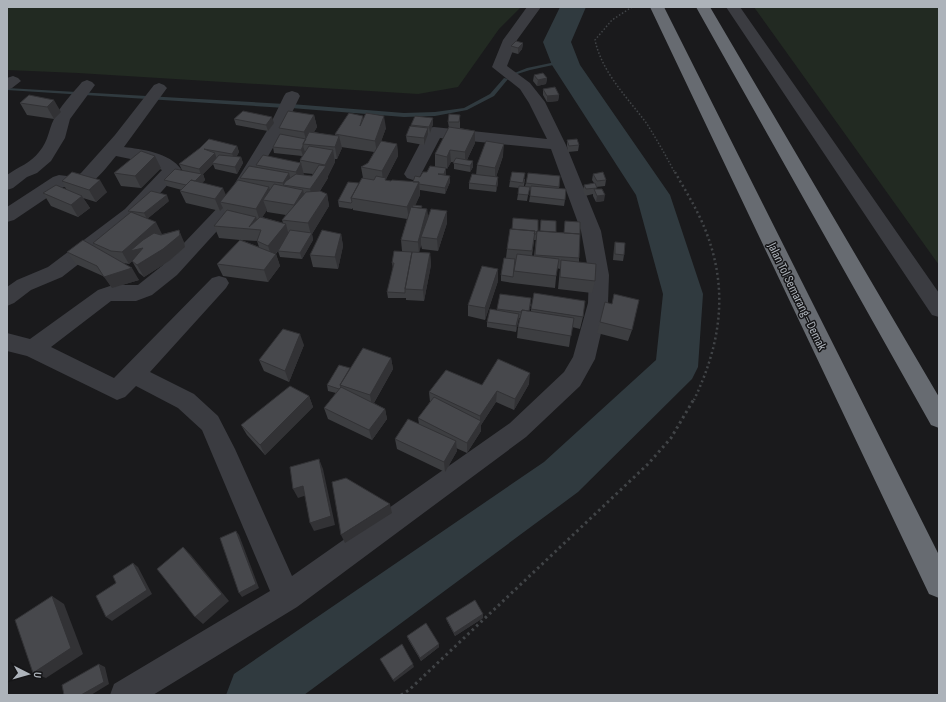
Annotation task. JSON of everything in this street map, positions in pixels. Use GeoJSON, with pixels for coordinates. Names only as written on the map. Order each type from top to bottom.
{"type":"FeatureCollection","features":[{"type":"Feature","properties":{"kind":"highway","name":"Jalan Tol Semarang–Demak"},"geometry":{"type":"LineString","coordinates":[[657,7],[939,584]]}},
{"type":"Feature","properties":{"kind":"highway"},"geometry":{"type":"LineString","coordinates":[[703,7],[939,418]]}},
{"type":"Feature","properties":{"kind":"street"},"geometry":{"type":"LineString","coordinates":[[125,695],[287,597],[518,430],[572,379],[584,359],[598,303],[599,275],[590,232],[558,145],[536,102],[525,86],[499,67],[510,40],[534,7]]}},
{"type":"Feature","properties":{"kind":"street"},"geometry":{"type":"LineString","coordinates":[[733,7],[939,309]]}},
{"type":"Feature","properties":{"kind":"street"},"geometry":{"type":"LineString","coordinates":[[7,184],[21,173],[31,169],[45,157],[57,138],[62,119],[83,90]]}},
{"type":"Feature","properties":{"kind":"street"},"geometry":{"type":"LineString","coordinates":[[7,216],[59,180],[80,182],[86,178],[111,150],[155,94]]}},
{"type":"Feature","properties":{"kind":"street"},"geometry":{"type":"LineString","coordinates":[[33,349],[95,301],[109,294],[145,290],[170,270],[231,205],[276,129],[292,96]]}},
{"type":"Feature","properties":{"kind":"street"},"geometry":{"type":"LineString","coordinates":[[413,174],[434,132],[558,145]]}},
{"type":"Feature","properties":{"kind":"street"},"geometry":{"type":"LineString","coordinates":[[7,298],[24,285],[55,272],[132,213],[172,169],[165,164],[129,152],[111,150]]}},
{"type":"Feature","properties":{"kind":"street"},"geometry":{"type":"LineString","coordinates":[[7,199],[26,204]]}},
{"type":"Feature","properties":{"kind":"street"},"geometry":{"type":"LineString","coordinates":[[7,342],[33,349],[117,390],[134,374],[218,283]]}},
{"type":"Feature","properties":{"kind":"street"},"geometry":{"type":"LineString","coordinates":[[134,374],[186,401],[210,423],[223,449],[287,597]]}},
{"type":"Feature","properties":{"kind":"path"},"geometry":{"type":"LineString","coordinates":[[401,695],[409,690],[648,464],[673,436],[692,405],[706,374],[717,333],[720,298],[711,247],[696,209],[653,132],[615,82],[595,45],[595,40],[612,20],[632,7]]}},
{"type":"Feature","properties":{"kind":"shaded area"},"geometry":{"type":"Polygon","coordinates":[[[7,7],[521,7],[499,29],[458,87],[418,94],[7,70],[7,7]]]}},
{"type":"Feature","properties":{"kind":"shaded area"},"geometry":{"type":"Polygon","coordinates":[[[754,7],[939,7],[939,265],[754,7]]]}},
{"type":"Feature","properties":{"kind":"building"},"geometry":{"type":"Polygon","coordinates":[[[516,41],[523,43],[518,48],[511,46],[516,41]]]}},
{"type":"Feature","properties":{"kind":"building"},"geometry":{"type":"Polygon","coordinates":[[[543,73],[547,78],[538,80],[534,75],[543,73]]]}},
{"type":"Feature","properties":{"kind":"building"},"geometry":{"type":"Polygon","coordinates":[[[555,87],[559,95],[547,96],[543,89],[555,87]]]}},
{"type":"Feature","properties":{"kind":"building"},"geometry":{"type":"Polygon","coordinates":[[[29,95],[54,100],[47,107],[20,103],[29,95]]]}},
{"type":"Feature","properties":{"kind":"building"},"geometry":{"type":"Polygon","coordinates":[[[243,111],[272,117],[266,125],[234,119],[243,111]]]}},
{"type":"Feature","properties":{"kind":"building"},"geometry":{"type":"Polygon","coordinates":[[[288,111],[314,115],[304,132],[279,128],[288,111]]]}},
{"type":"Feature","properties":{"kind":"building"},"geometry":{"type":"Polygon","coordinates":[[[349,113],[363,116],[360,126],[366,113],[384,116],[375,141],[335,134],[349,113]]]}},
{"type":"Feature","properties":{"kind":"building"},"geometry":{"type":"Polygon","coordinates":[[[449,114],[460,115],[459,122],[448,122],[449,114]]]}},
{"type":"Feature","properties":{"kind":"building"},"geometry":{"type":"Polygon","coordinates":[[[415,116],[433,118],[429,127],[411,125],[415,116]]]}},
{"type":"Feature","properties":{"kind":"building"},"geometry":{"type":"Polygon","coordinates":[[[410,126],[428,128],[424,138],[406,136],[410,126]]]}},
{"type":"Feature","properties":{"kind":"building"},"geometry":{"type":"Polygon","coordinates":[[[449,127],[475,131],[465,152],[450,150],[447,157],[435,154],[449,127]]]}},
{"type":"Feature","properties":{"kind":"building"},"geometry":{"type":"Polygon","coordinates":[[[309,132],[339,136],[335,147],[303,144],[309,132]]]}},
{"type":"Feature","properties":{"kind":"building"},"geometry":{"type":"Polygon","coordinates":[[[280,134],[306,139],[301,150],[273,147],[280,134]]]}},
{"type":"Feature","properties":{"kind":"building"},"geometry":{"type":"Polygon","coordinates":[[[209,139],[237,146],[232,154],[204,149],[215,153],[199,169],[179,164],[200,148],[209,139]]]}},
{"type":"Feature","properties":{"kind":"building"},"geometry":{"type":"Polygon","coordinates":[[[577,139],[579,145],[569,146],[567,140],[577,139]]]}},
{"type":"Feature","properties":{"kind":"building"},"geometry":{"type":"Polygon","coordinates":[[[381,141],[397,144],[382,171],[361,167],[368,163],[381,141]]]}},
{"type":"Feature","properties":{"kind":"building"},"geometry":{"type":"Polygon","coordinates":[[[486,141],[504,144],[495,168],[477,165],[486,141]]]}},
{"type":"Feature","properties":{"kind":"building"},"geometry":{"type":"Polygon","coordinates":[[[309,146],[333,150],[325,165],[300,160],[309,146]]]}},
{"type":"Feature","properties":{"kind":"building"},"geometry":{"type":"Polygon","coordinates":[[[141,151],[155,156],[135,176],[114,173],[141,151]]]}},
{"type":"Feature","properties":{"kind":"building"},"geometry":{"type":"Polygon","coordinates":[[[219,155],[241,157],[235,167],[212,163],[219,155]]]}},
{"type":"Feature","properties":{"kind":"building"},"geometry":{"type":"Polygon","coordinates":[[[263,155],[301,163],[296,172],[256,165],[263,155]]]}},
{"type":"Feature","properties":{"kind":"building"},"geometry":{"type":"Polygon","coordinates":[[[456,158],[473,161],[470,166],[453,163],[456,158]]]}},
{"type":"Feature","properties":{"kind":"building"},"geometry":{"type":"Polygon","coordinates":[[[319,165],[326,166],[310,189],[283,185],[296,174],[312,176],[319,165]]]}},
{"type":"Feature","properties":{"kind":"building"},"geometry":{"type":"Polygon","coordinates":[[[249,166],[289,173],[283,183],[240,178],[249,166]]]}},
{"type":"Feature","properties":{"kind":"building"},"geometry":{"type":"Polygon","coordinates":[[[430,166],[446,168],[444,174],[438,174],[450,176],[445,188],[413,182],[415,176],[420,177],[423,172],[427,172],[430,166]]]}},
{"type":"Feature","properties":{"kind":"building"},"geometry":{"type":"Polygon","coordinates":[[[175,169],[202,174],[195,181],[191,180],[186,185],[164,180],[175,169]]]}},
{"type":"Feature","properties":{"kind":"building"},"geometry":{"type":"Polygon","coordinates":[[[72,172],[100,180],[89,190],[62,181],[72,172]]]}},
{"type":"Feature","properties":{"kind":"building"},"geometry":{"type":"Polygon","coordinates":[[[512,172],[525,173],[523,183],[510,181],[512,172]]]}},
{"type":"Feature","properties":{"kind":"building"},"geometry":{"type":"Polygon","coordinates":[[[603,172],[606,180],[597,181],[593,174],[603,172]]]}},
{"type":"Feature","properties":{"kind":"building"},"geometry":{"type":"Polygon","coordinates":[[[528,173],[560,176],[559,187],[526,183],[528,173]]]}},
{"type":"Feature","properties":{"kind":"building"},"geometry":{"type":"Polygon","coordinates":[[[472,174],[498,177],[496,186],[469,183],[472,174]]]}},
{"type":"Feature","properties":{"kind":"building"},"geometry":{"type":"Polygon","coordinates":[[[376,176],[386,178],[385,180],[391,181],[419,182],[407,207],[351,198],[362,178],[374,180],[376,176]]]}},
{"type":"Feature","properties":{"kind":"building"},"geometry":{"type":"Polygon","coordinates":[[[191,180],[223,188],[215,199],[180,191],[191,180]]]}},
{"type":"Feature","properties":{"kind":"building"},"geometry":{"type":"Polygon","coordinates":[[[238,180],[269,187],[256,209],[220,202],[238,180]]]}},
{"type":"Feature","properties":{"kind":"building"},"geometry":{"type":"Polygon","coordinates":[[[348,182],[359,183],[351,198],[352,202],[338,201],[348,182]]]}},
{"type":"Feature","properties":{"kind":"building"},"geometry":{"type":"Polygon","coordinates":[[[595,183],[597,188],[586,189],[584,185],[595,183]]]}},
{"type":"Feature","properties":{"kind":"building"},"geometry":{"type":"Polygon","coordinates":[[[274,184],[303,190],[294,205],[263,200],[274,184]]]}},
{"type":"Feature","properties":{"kind":"building"},"geometry":{"type":"Polygon","coordinates":[[[56,185],[82,196],[71,205],[43,193],[56,185]]]}},
{"type":"Feature","properties":{"kind":"building"},"geometry":{"type":"Polygon","coordinates":[[[519,186],[530,187],[528,195],[518,194],[519,186]]]}},
{"type":"Feature","properties":{"kind":"building"},"geometry":{"type":"Polygon","coordinates":[[[531,186],[566,189],[565,200],[530,196],[531,186]]]}},
{"type":"Feature","properties":{"kind":"building"},"geometry":{"type":"Polygon","coordinates":[[[594,189],[602,189],[605,195],[597,196],[594,189]]]}},
{"type":"Feature","properties":{"kind":"building"},"geometry":{"type":"Polygon","coordinates":[[[151,191],[167,195],[144,213],[128,211],[151,191]]]}},
{"type":"Feature","properties":{"kind":"building"},"geometry":{"type":"Polygon","coordinates":[[[320,191],[327,194],[308,223],[282,220],[306,192],[320,191]]]}},
{"type":"Feature","properties":{"kind":"building"},"geometry":{"type":"Polygon","coordinates":[[[413,205],[422,206],[421,208],[412,207],[413,205]]]}},
{"type":"Feature","properties":{"kind":"building"},"geometry":{"type":"Polygon","coordinates":[[[411,207],[427,209],[418,242],[401,240],[411,207]]]}},
{"type":"Feature","properties":{"kind":"building"},"geometry":{"type":"Polygon","coordinates":[[[431,209],[447,211],[437,239],[421,237],[431,209]]]}},
{"type":"Feature","properties":{"kind":"building"},"geometry":{"type":"Polygon","coordinates":[[[227,210],[256,217],[249,227],[260,217],[286,224],[268,246],[257,241],[261,230],[214,226],[227,210]]]}},
{"type":"Feature","properties":{"kind":"building"},"geometry":{"type":"Polygon","coordinates":[[[131,212],[156,222],[122,252],[111,251],[93,243],[131,212]]]}},
{"type":"Feature","properties":{"kind":"building"},"geometry":{"type":"Polygon","coordinates":[[[513,218],[538,220],[538,231],[534,234],[535,231],[512,229],[513,218]]]}},
{"type":"Feature","properties":{"kind":"building"},"geometry":{"type":"Polygon","coordinates":[[[541,220],[556,221],[556,232],[540,231],[541,220]]]}},
{"type":"Feature","properties":{"kind":"building"},"geometry":{"type":"Polygon","coordinates":[[[565,221],[580,222],[580,234],[564,233],[565,221]]]}},
{"type":"Feature","properties":{"kind":"building"},"geometry":{"type":"Polygon","coordinates":[[[510,229],[535,231],[532,251],[507,249],[510,229]]]}},
{"type":"Feature","properties":{"kind":"building"},"geometry":{"type":"Polygon","coordinates":[[[179,230],[180,235],[163,249],[137,265],[132,261],[143,248],[130,251],[143,240],[154,233],[161,235],[179,230]]]}},
{"type":"Feature","properties":{"kind":"building"},"geometry":{"type":"Polygon","coordinates":[[[290,230],[312,233],[300,253],[278,251],[290,230]]]}},
{"type":"Feature","properties":{"kind":"building"},"geometry":{"type":"Polygon","coordinates":[[[322,230],[341,234],[335,257],[310,255],[322,230]]]}},
{"type":"Feature","properties":{"kind":"building"},"geometry":{"type":"Polygon","coordinates":[[[537,231],[580,234],[579,258],[535,255],[537,231]]]}},
{"type":"Feature","properties":{"kind":"building"},"geometry":{"type":"Polygon","coordinates":[[[83,240],[132,268],[104,277],[97,266],[67,252],[83,240]]]}},
{"type":"Feature","properties":{"kind":"building"},"geometry":{"type":"Polygon","coordinates":[[[240,240],[276,254],[264,270],[217,264],[240,240]]]}},
{"type":"Feature","properties":{"kind":"building"},"geometry":{"type":"Polygon","coordinates":[[[615,242],[625,243],[624,255],[615,254],[615,242]]]}},
{"type":"Feature","properties":{"kind":"building"},"geometry":{"type":"Polygon","coordinates":[[[394,251],[412,252],[405,293],[387,292],[394,263],[392,263],[394,251]]]}},
{"type":"Feature","properties":{"kind":"building"},"geometry":{"type":"Polygon","coordinates":[[[412,252],[430,253],[423,290],[405,289],[412,252]]]}},
{"type":"Feature","properties":{"kind":"building"},"geometry":{"type":"Polygon","coordinates":[[[517,254],[559,259],[556,276],[514,271],[517,254]]]}},
{"type":"Feature","properties":{"kind":"building"},"geometry":{"type":"Polygon","coordinates":[[[504,258],[515,259],[513,277],[501,275],[504,258]]]}},
{"type":"Feature","properties":{"kind":"building"},"geometry":{"type":"Polygon","coordinates":[[[561,260],[596,264],[595,281],[560,277],[561,260]]]}},
{"type":"Feature","properties":{"kind":"building"},"geometry":{"type":"Polygon","coordinates":[[[482,266],[498,269],[485,308],[468,305],[482,266]]]}},
{"type":"Feature","properties":{"kind":"building"},"geometry":{"type":"Polygon","coordinates":[[[534,293],[585,301],[583,317],[531,309],[534,293]]]}},
{"type":"Feature","properties":{"kind":"building"},"geometry":{"type":"Polygon","coordinates":[[[500,294],[531,298],[529,311],[522,310],[521,312],[497,309],[500,294]]]}},
{"type":"Feature","properties":{"kind":"building"},"geometry":{"type":"Polygon","coordinates":[[[614,294],[639,300],[632,330],[600,322],[605,302],[612,304],[614,294]]]}},
{"type":"Feature","properties":{"kind":"building"},"geometry":{"type":"Polygon","coordinates":[[[490,309],[519,314],[516,326],[487,322],[490,309]]]}},
{"type":"Feature","properties":{"kind":"building"},"geometry":{"type":"Polygon","coordinates":[[[522,310],[574,318],[571,336],[518,327],[522,310]]]}},
{"type":"Feature","properties":{"kind":"building"},"geometry":{"type":"Polygon","coordinates":[[[283,329],[300,334],[285,371],[259,360],[283,329]]]}},
{"type":"Feature","properties":{"kind":"building"},"geometry":{"type":"Polygon","coordinates":[[[363,348],[391,358],[370,395],[340,385],[363,348]]]}},
{"type":"Feature","properties":{"kind":"building"},"geometry":{"type":"Polygon","coordinates":[[[498,359],[530,373],[515,399],[497,391],[480,416],[429,392],[446,370],[482,385],[498,359]]]}},
{"type":"Feature","properties":{"kind":"building"},"geometry":{"type":"Polygon","coordinates":[[[339,365],[350,368],[339,389],[327,385],[339,365]]]}},
{"type":"Feature","properties":{"kind":"building"},"geometry":{"type":"Polygon","coordinates":[[[290,386],[309,396],[260,445],[241,425],[290,386]]]}},
{"type":"Feature","properties":{"kind":"building"},"geometry":{"type":"Polygon","coordinates":[[[341,387],[385,409],[369,430],[324,408],[341,387]]]}},
{"type":"Feature","properties":{"kind":"building"},"geometry":{"type":"Polygon","coordinates":[[[434,397],[481,421],[467,443],[418,418],[434,397]]]}},
{"type":"Feature","properties":{"kind":"building"},"geometry":{"type":"Polygon","coordinates":[[[408,419],[456,441],[444,462],[395,439],[408,419]]]}},
{"type":"Feature","properties":{"kind":"building"},"geometry":{"type":"Polygon","coordinates":[[[319,459],[331,516],[310,523],[303,486],[293,489],[290,467],[319,459]]]}},
{"type":"Feature","properties":{"kind":"building"},"geometry":{"type":"Polygon","coordinates":[[[346,478],[390,504],[341,535],[332,482],[346,478]]]}},
{"type":"Feature","properties":{"kind":"building"},"geometry":{"type":"Polygon","coordinates":[[[236,531],[256,584],[239,593],[220,538],[236,531]]]}},
{"type":"Feature","properties":{"kind":"building"},"geometry":{"type":"Polygon","coordinates":[[[183,547],[222,594],[195,617],[157,569],[183,547]]]}},
{"type":"Feature","properties":{"kind":"building"},"geometry":{"type":"Polygon","coordinates":[[[133,563],[147,590],[106,617],[96,596],[116,583],[113,576],[133,563]]]}},
{"type":"Feature","properties":{"kind":"building"},"geometry":{"type":"Polygon","coordinates":[[[52,596],[71,648],[33,673],[15,620],[52,596]]]}},
{"type":"Feature","properties":{"kind":"building"},"geometry":{"type":"Polygon","coordinates":[[[475,600],[483,614],[454,633],[446,618],[475,600]]]}},
{"type":"Feature","properties":{"kind":"building"},"geometry":{"type":"Polygon","coordinates":[[[426,623],[439,644],[420,658],[407,636],[426,623]]]}},
{"type":"Feature","properties":{"kind":"building"},"geometry":{"type":"Polygon","coordinates":[[[402,644],[413,664],[393,680],[380,659],[402,644]]]}},
{"type":"Feature","properties":{"kind":"building"},"geometry":{"type":"Polygon","coordinates":[[[99,664],[104,682],[81,695],[64,695],[62,685],[99,664]]]}},
{"type":"Feature","properties":{"kind":"waterway"},"geometry":{"type":"LineString","coordinates":[[255,695],[561,477],[677,367],[683,294],[653,195],[566,65],[557,42],[573,7]]}},
{"type":"Feature","properties":{"kind":"waterway"},"geometry":{"type":"LineString","coordinates":[[514,74],[565,61]]}},
{"type":"Feature","properties":{"kind":"waterway"},"geometry":{"type":"LineString","coordinates":[[291,106],[404,115],[435,114],[465,109],[492,95],[506,79]]}},
{"type":"Feature","properties":{"kind":"waterway"},"geometry":{"type":"LineString","coordinates":[[7,89],[285,106]]}}]}
